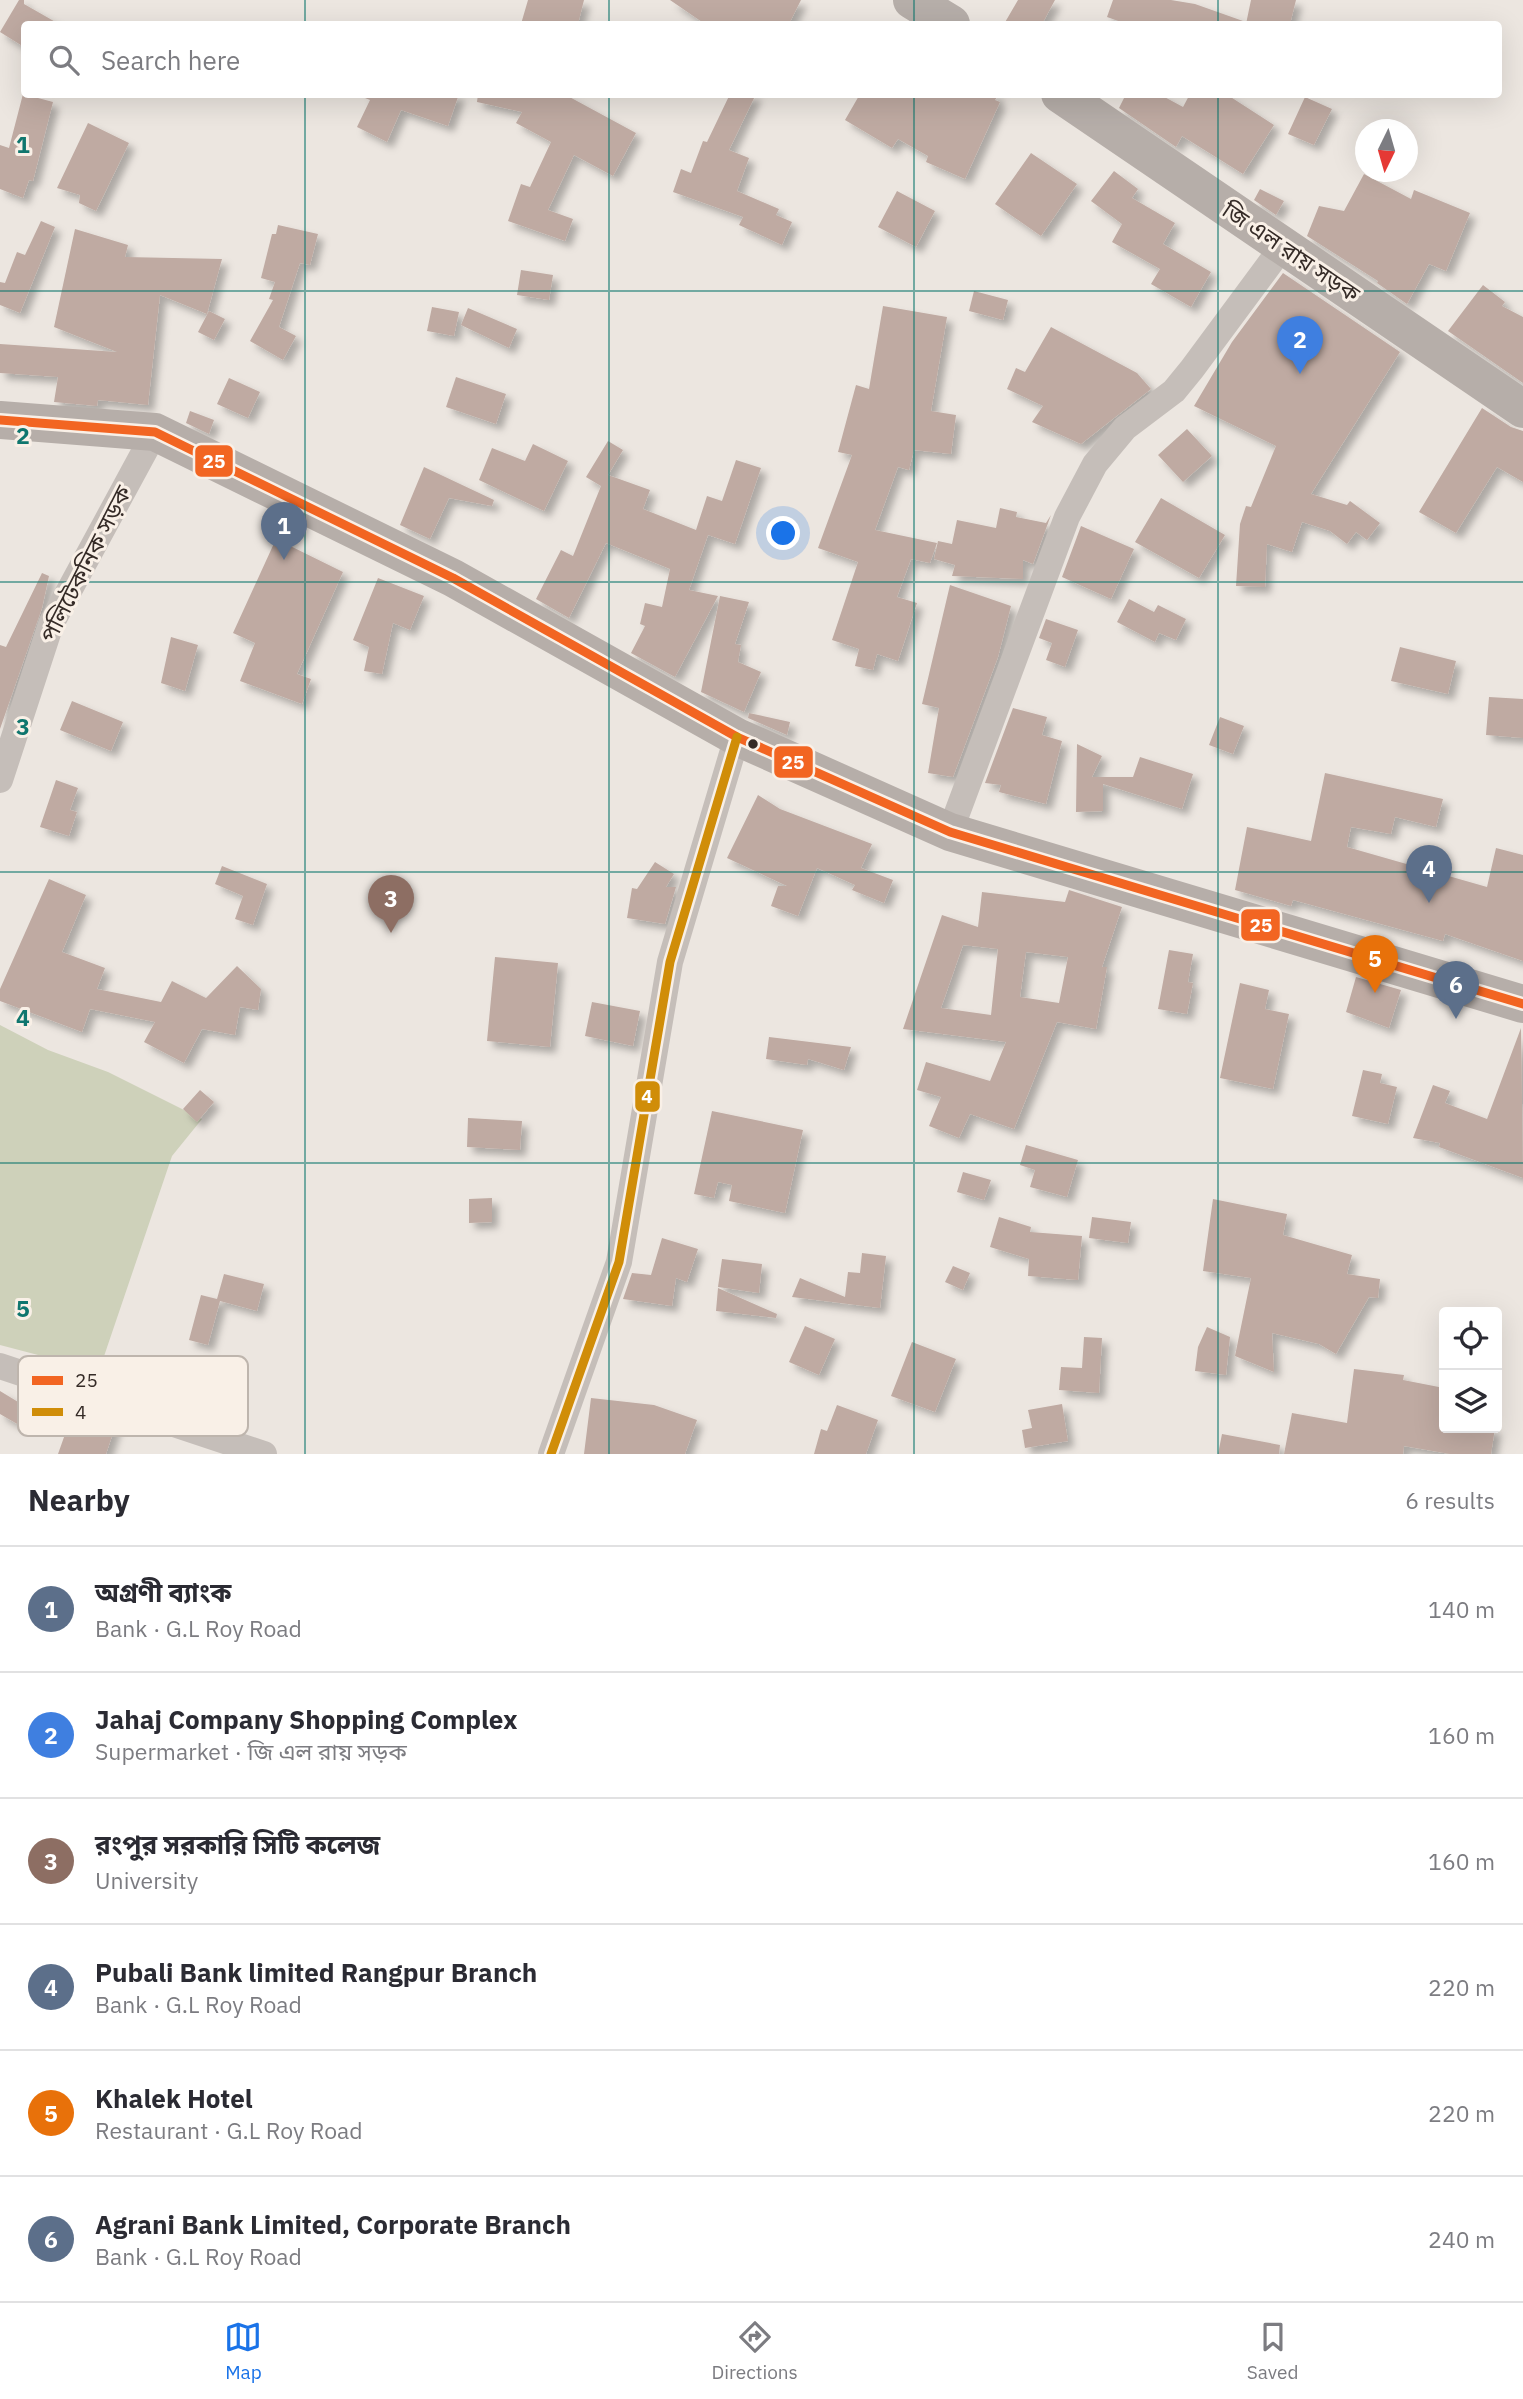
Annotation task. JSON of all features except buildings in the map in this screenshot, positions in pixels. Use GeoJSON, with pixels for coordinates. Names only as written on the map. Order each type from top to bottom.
{"type":"FeatureCollection","features":[{"type":"Feature","properties":{"kind":"main road"},"geometry":{"type":"LineString","coordinates":[[912,0],[946,21]]}},
{"type":"Feature","properties":{"kind":"main road","name":"জি এল রায় সড়ক"},"geometry":{"type":"LineString","coordinates":[[1066,98],[1523,409]]}},
{"type":"Feature","properties":{"kind":"main road"},"geometry":{"type":"LineString","coordinates":[[0,420],[155,432],[453,578],[737,737],[950,832],[1523,1004]]}},
{"type":"Feature","properties":{"kind":"street"},"geometry":{"type":"LineString","coordinates":[[950,832],[1068,517],[1095,464],[1125,428],[1174,391],[1283,246]]}},
{"type":"Feature","properties":{"kind":"street","name":"পলিটেকনিক সড়ক"},"geometry":{"type":"LineString","coordinates":[[0,780],[51,624],[155,432]]}},
{"type":"Feature","properties":{"kind":"street"},"geometry":{"type":"LineString","coordinates":[[551,1454],[619,1262],[670,962],[737,737]]}},
{"type":"Feature","properties":{"kind":"street"},"geometry":{"type":"LineString","coordinates":[[0,1366],[18,1372]]}},
{"type":"Feature","properties":{"kind":"street"},"geometry":{"type":"LineString","coordinates":[[210,1436],[264,1454]]}},
{"type":"Feature","properties":{"kind":"green space"},"geometry":{"type":"Polygon","coordinates":[[[0,1025],[48,1050],[108,1072],[202,1119],[172,1156],[104,1356],[42,1356],[0,1345],[0,1025]]]}},
{"type":"Feature","properties":{"kind":"transit line","name":"25"},"geometry":{"type":"LineString","coordinates":[[0,420],[155,432],[453,578],[737,737],[950,832],[1523,1004]]}},
{"type":"Feature","properties":{"kind":"transit line","name":"4"},"geometry":{"type":"LineString","coordinates":[[551,1454],[619,1262],[670,962],[737,737]]}},
{"type":"Feature","properties":{"kind":"place","name":"Jahaj Company Shopping Complex"},"geometry":{"type":"Point","coordinates":[1300,374]}},
{"type":"Feature","properties":{"kind":"place","name":"অগ্রণী ব্যাংক"},"geometry":{"type":"Point","coordinates":[284,560]}},
{"type":"Feature","properties":{"kind":"place","name":"Pubali Bank limited Rangpur Branch"},"geometry":{"type":"Point","coordinates":[1429,903]}},
{"type":"Feature","properties":{"kind":"place","name":"রংপুর সরকারি সিটি কলেজ"},"geometry":{"type":"Point","coordinates":[391,933]}},
{"type":"Feature","properties":{"kind":"place","name":"Khalek Hotel"},"geometry":{"type":"Point","coordinates":[1375,993]}},
{"type":"Feature","properties":{"kind":"place","name":"Agrani Bank Limited, Corporate Branch"},"geometry":{"type":"Point","coordinates":[1456,1019]}}]}
